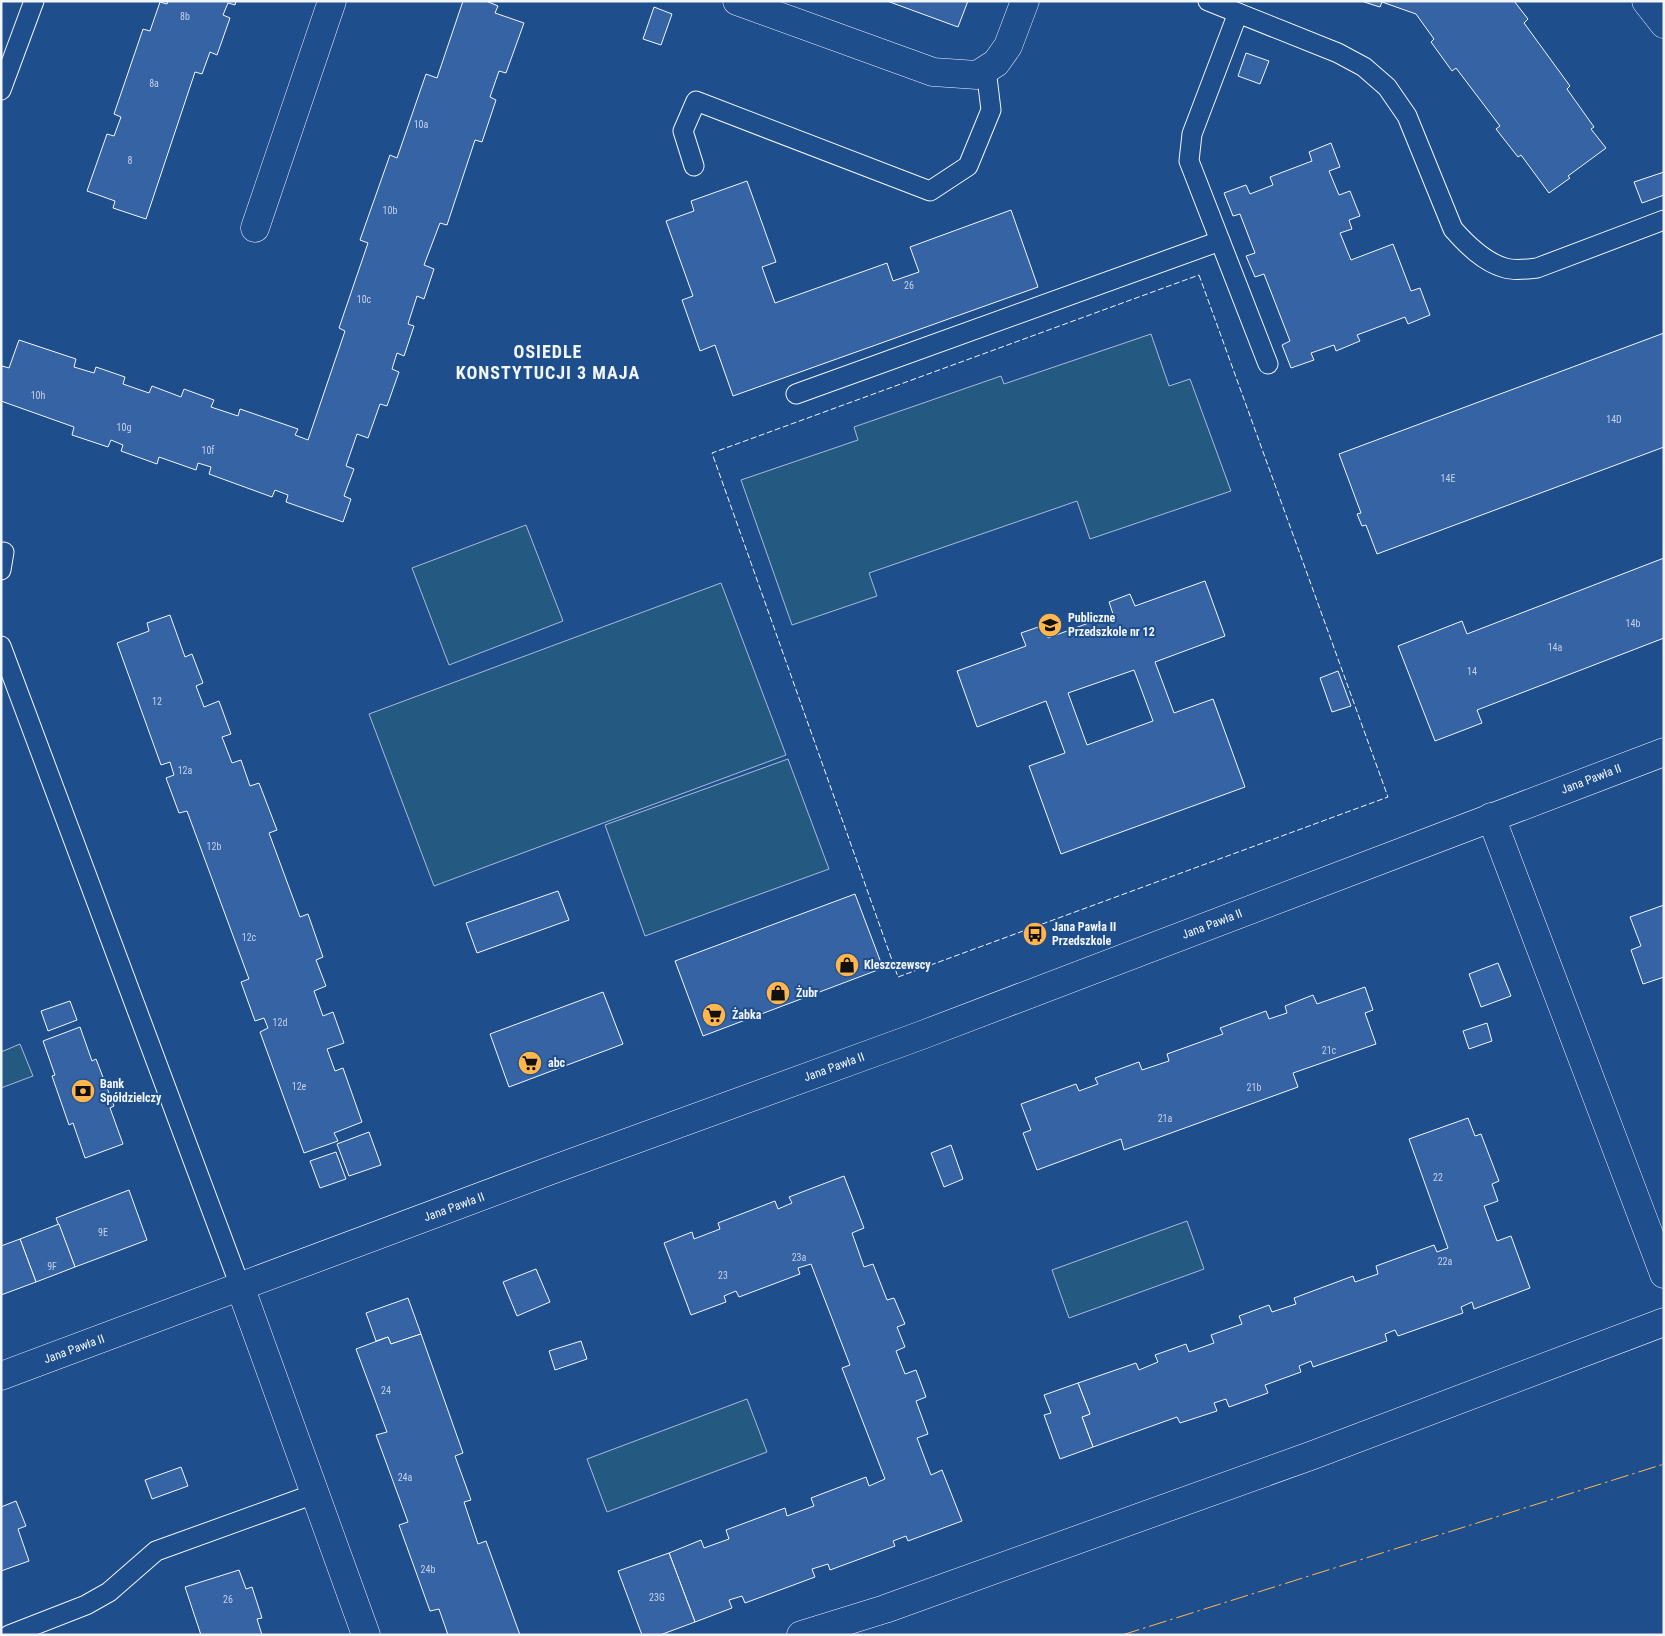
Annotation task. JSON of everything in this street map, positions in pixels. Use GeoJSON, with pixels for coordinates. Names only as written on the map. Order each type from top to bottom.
{"type":"FeatureCollection","features":[{"type":"Feature","properties":{"kind":"street"},"geometry":{"type":"LineString","coordinates":[[255,228],[332,1]]}},
{"type":"Feature","properties":{"kind":"street"},"geometry":{"type":"LineString","coordinates":[[738,1],[933,72],[977,74],[996,63],[1008,46],[1024,1]]}},
{"type":"Feature","properties":{"kind":"street"},"geometry":{"type":"LineString","coordinates":[[1646,1],[1664,24]]}},
{"type":"Feature","properties":{"kind":"street","name":"Jana Pawła II"},"geometry":{"type":"LineString","coordinates":[[1,1376],[549,1171],[922,1035],[1664,752]]}},
{"type":"Feature","properties":{"kind":"street"},"geometry":{"type":"LineString","coordinates":[[1491,817],[1664,1274]]}},
{"type":"Feature","properties":{"kind":"street"},"geometry":{"type":"LineString","coordinates":[[240,1286],[366,1635]]}},
{"type":"Feature","properties":{"kind":"street"},"geometry":{"type":"LineString","coordinates":[[802,1635],[894,1606],[1312,1455],[1664,1322]]}},
{"type":"Feature","properties":{"kind":"lane"},"geometry":{"type":"LineString","coordinates":[[1,90],[34,1]]}},
{"type":"Feature","properties":{"kind":"lane"},"geometry":{"type":"LineString","coordinates":[[1208,1],[1338,52],[1364,67],[1387,87],[1406,116],[1453,229],[1464,242],[1490,262],[1505,268],[1519,270],[1537,268],[1664,220]]}},
{"type":"Feature","properties":{"kind":"lane"},"geometry":{"type":"LineString","coordinates":[[1238,13],[1192,134],[1189,161],[1268,364]]}},
{"type":"Feature","properties":{"kind":"lane"},"geometry":{"type":"LineString","coordinates":[[694,166],[683,131],[696,101],[930,191],[968,166],[991,110],[986,69]]}},
{"type":"Feature","properties":{"kind":"lane"},"geometry":{"type":"LineString","coordinates":[[796,394],[1220,241]]}},
{"type":"Feature","properties":{"kind":"lane"},"geometry":{"type":"LineString","coordinates":[[1,646],[240,1286]]}},
{"type":"Feature","properties":{"kind":"lane"},"geometry":{"type":"LineString","coordinates":[[9,1635],[86,1605],[109,1592],[156,1551],[314,1494]]}},
{"type":"Feature","properties":{"kind":"shaded area"},"geometry":{"type":"Polygon","coordinates":[[[1151,334],[1169,386],[1190,379],[1231,491],[1090,539],[1077,501],[869,573],[877,596],[792,625],[741,480],[858,440],[854,427],[1001,376],[1004,384],[1151,334]]]}},
{"type":"Feature","properties":{"kind":"shaded area"},"geometry":{"type":"Polygon","coordinates":[[[526,525],[563,621],[449,665],[412,568],[526,525]]]}},
{"type":"Feature","properties":{"kind":"shaded area"},"geometry":{"type":"Polygon","coordinates":[[[721,583],[786,755],[434,886],[369,714],[721,583]]]}},
{"type":"Feature","properties":{"kind":"shaded area"},"geometry":{"type":"Polygon","coordinates":[[[788,759],[829,869],[645,936],[605,825],[788,759]]]}},
{"type":"Feature","properties":{"kind":"shaded area"},"geometry":{"type":"Polygon","coordinates":[[[20,1044],[33,1076],[1,1088],[1,1052],[20,1044]]]}},
{"type":"Feature","properties":{"kind":"shaded area"},"geometry":{"type":"Polygon","coordinates":[[[1187,1221],[1204,1269],[1069,1318],[1052,1270],[1187,1221]]]}},
{"type":"Feature","properties":{"kind":"shaded area"},"geometry":{"type":"Polygon","coordinates":[[[747,1399],[767,1452],[607,1512],[587,1459],[747,1399]]]}},
{"type":"Feature","properties":{"kind":"building"},"geometry":{"type":"Polygon","coordinates":[[[168,1],[236,1],[235,5],[228,3],[223,15],[230,18],[217,55],[210,52],[202,74],[195,72],[146,219],[113,208],[115,201],[87,191],[107,134],[114,136],[121,117],[114,114],[143,29],[150,31],[160,2],[167,4],[168,1]]]}},
{"type":"Feature","properties":{"kind":"building"},"geometry":{"type":"Polygon","coordinates":[[[463,1],[486,1],[498,6],[495,13],[524,23],[506,73],[499,71],[490,97],[496,100],[482,142],[475,140],[447,225],[440,223],[424,265],[434,269],[424,299],[417,296],[408,324],[414,326],[404,356],[397,353],[392,369],[399,372],[387,406],[380,404],[368,438],[357,434],[346,466],[354,469],[344,496],[351,499],[343,522],[286,502],[288,495],[275,490],[272,497],[209,474],[211,467],[198,463],[196,470],[159,457],[157,464],[121,451],[123,445],[111,440],[108,447],[72,435],[74,427],[1,401],[1,367],[9,368],[19,340],[76,359],[74,367],[94,373],[96,367],[125,377],[123,384],[149,393],[152,386],[181,397],[184,389],[214,400],[211,407],[238,416],[240,409],[298,429],[295,435],[308,440],[345,331],[339,328],[368,243],[360,240],[390,155],[397,158],[426,74],[437,78],[463,1]]]}},
{"type":"Feature","properties":{"kind":"building"},"geometry":{"type":"Polygon","coordinates":[[[887,1],[968,1],[958,27],[887,1]]]}},
{"type":"Feature","properties":{"kind":"building"},"geometry":{"type":"Polygon","coordinates":[[[1361,1],[1514,1],[1528,19],[1524,23],[1570,86],[1567,89],[1594,127],[1591,129],[1606,148],[1568,176],[1570,178],[1549,193],[1521,155],[1518,157],[1496,129],[1500,126],[1456,68],[1452,71],[1431,42],[1434,39],[1416,14],[1382,2],[1380,7],[1361,1]]]}},
{"type":"Feature","properties":{"kind":"building"},"geometry":{"type":"Polygon","coordinates":[[[654,7],[672,14],[661,45],[643,39],[654,7]]]}},
{"type":"Feature","properties":{"kind":"building"},"geometry":{"type":"Polygon","coordinates":[[[1246,53],[1269,61],[1260,84],[1238,76],[1246,53]]]}},
{"type":"Feature","properties":{"kind":"building"},"geometry":{"type":"Polygon","coordinates":[[[1331,143],[1340,167],[1329,171],[1339,195],[1350,191],[1360,216],[1349,220],[1352,229],[1340,233],[1351,260],[1393,244],[1411,291],[1420,288],[1430,315],[1408,324],[1405,317],[1357,335],[1360,341],[1336,351],[1334,345],[1311,353],[1314,360],[1291,368],[1282,345],[1290,341],[1264,274],[1255,277],[1246,256],[1255,253],[1240,214],[1233,216],[1224,193],[1246,185],[1250,194],[1273,185],[1270,177],[1312,161],[1309,152],[1331,143]]]}},
{"type":"Feature","properties":{"kind":"building"},"geometry":{"type":"Polygon","coordinates":[[[1664,172],[1664,195],[1642,203],[1634,182],[1664,172]]]}},
{"type":"Feature","properties":{"kind":"building"},"geometry":{"type":"Polygon","coordinates":[[[747,181],[776,262],[762,267],[775,303],[887,263],[893,281],[919,272],[910,247],[1011,210],[1038,287],[733,396],[715,345],[700,351],[682,300],[693,296],[666,221],[694,211],[691,201],[747,181]]]}},
{"type":"Feature","properties":{"kind":"building"},"geometry":{"type":"Polygon","coordinates":[[[1664,333],[1664,447],[1377,554],[1366,525],[1362,526],[1357,514],[1361,513],[1339,454],[1664,333]]]}},
{"type":"Feature","properties":{"kind":"building"},"geometry":{"type":"Polygon","coordinates":[[[1664,558],[1664,638],[1477,710],[1482,723],[1435,741],[1398,646],[1462,621],[1467,634],[1664,558]]]}},
{"type":"Feature","properties":{"kind":"building"},"geometry":{"type":"Polygon","coordinates":[[[1205,581],[1225,636],[1155,662],[1174,713],[1213,699],[1245,787],[1061,854],[1029,766],[1065,753],[1046,701],[977,727],[957,671],[1026,646],[1021,633],[1044,625],[1048,638],[1113,614],[1109,602],[1130,594],[1135,606],[1205,581]],[[1134,670],[1068,693],[1087,745],[1153,721],[1134,670]]]}},
{"type":"Feature","properties":{"kind":"building"},"geometry":{"type":"Polygon","coordinates":[[[170,615],[185,657],[192,654],[203,683],[196,686],[204,707],[219,701],[231,734],[222,737],[232,763],[241,760],[250,786],[259,783],[277,830],[269,833],[300,917],[308,914],[323,957],[316,960],[326,986],[314,991],[323,1016],[333,1012],[344,1043],[327,1049],[335,1071],[343,1068],[362,1122],[334,1133],[338,1141],[304,1153],[260,1032],[268,1028],[264,1018],[255,1021],[241,982],[249,979],[187,811],[179,813],[166,778],[174,775],[170,762],[161,765],[117,643],[149,631],[147,623],[170,615]]]}},
{"type":"Feature","properties":{"kind":"building"},"geometry":{"type":"Polygon","coordinates":[[[1338,671],[1351,706],[1332,712],[1320,678],[1338,671]]]}},
{"type":"Feature","properties":{"kind":"building"},"geometry":{"type":"Polygon","coordinates":[[[558,891],[569,920],[477,953],[466,923],[558,891]]]}},
{"type":"Feature","properties":{"kind":"building"},"geometry":{"type":"Polygon","coordinates":[[[855,894],[883,968],[703,1036],[675,961],[855,894]]]}},
{"type":"Feature","properties":{"kind":"building"},"geometry":{"type":"Polygon","coordinates":[[[1664,905],[1664,977],[1643,984],[1631,950],[1641,946],[1630,917],[1664,905]]]}},
{"type":"Feature","properties":{"kind":"building"},"geometry":{"type":"Polygon","coordinates":[[[1498,963],[1511,996],[1481,1007],[1469,974],[1498,963]]]}},
{"type":"Feature","properties":{"kind":"building"},"geometry":{"type":"Polygon","coordinates":[[[1365,987],[1373,1010],[1365,1013],[1376,1044],[1293,1073],[1298,1087],[1124,1150],[1121,1139],[1037,1170],[1023,1133],[1031,1130],[1021,1104],[1076,1084],[1079,1091],[1098,1084],[1095,1078],[1139,1062],[1142,1070],[1169,1061],[1167,1054],[1223,1034],[1220,1028],[1266,1011],[1269,1019],[1287,1013],[1285,1006],[1313,995],[1317,1004],[1365,987]]]}},
{"type":"Feature","properties":{"kind":"building"},"geometry":{"type":"Polygon","coordinates":[[[603,992],[623,1044],[509,1087],[490,1034],[603,992]]]}},
{"type":"Feature","properties":{"kind":"building"},"geometry":{"type":"Polygon","coordinates":[[[70,1001],[77,1020],[48,1031],[41,1011],[70,1001]]]}},
{"type":"Feature","properties":{"kind":"building"},"geometry":{"type":"Polygon","coordinates":[[[1487,1023],[1492,1041],[1469,1049],[1463,1031],[1487,1023]]]}},
{"type":"Feature","properties":{"kind":"building","name":"Bank Spółdzielczy"},"geometry":{"type":"Polygon","coordinates":[[[80,1027],[92,1061],[96,1059],[114,1106],[110,1108],[123,1144],[85,1158],[73,1123],[69,1125],[52,1076],[55,1075],[43,1041],[80,1027]]]}},
{"type":"Feature","properties":{"kind":"building"},"geometry":{"type":"Polygon","coordinates":[[[1468,1118],[1475,1136],[1481,1134],[1499,1181],[1492,1184],[1498,1201],[1484,1206],[1497,1241],[1511,1236],[1530,1288],[1474,1309],[1472,1302],[1461,1307],[1463,1313],[1398,1336],[1395,1330],[1385,1334],[1387,1341],[1313,1367],[1311,1361],[1299,1366],[1301,1372],[1265,1385],[1268,1393],[1229,1407],[1226,1399],[1214,1403],[1217,1411],[1180,1423],[1177,1417],[1093,1447],[1082,1417],[1090,1414],[1078,1383],[1136,1363],[1139,1370],[1158,1362],[1155,1355],[1186,1344],[1189,1352],[1214,1343],[1211,1335],[1242,1324],[1239,1316],[1269,1305],[1272,1312],[1296,1304],[1294,1298],[1353,1276],[1355,1282],[1378,1274],[1376,1266],[1434,1245],[1437,1252],[1448,1248],[1409,1139],[1468,1118]]]}},
{"type":"Feature","properties":{"kind":"building"},"geometry":{"type":"Polygon","coordinates":[[[369,1132],[381,1165],[349,1176],[337,1144],[369,1132]]]}},
{"type":"Feature","properties":{"kind":"building"},"geometry":{"type":"Polygon","coordinates":[[[951,1145],[963,1179],[944,1187],[931,1153],[951,1145]]]}},
{"type":"Feature","properties":{"kind":"building"},"geometry":{"type":"Polygon","coordinates":[[[336,1152],[346,1179],[320,1188],[310,1161],[336,1152]]]}},
{"type":"Feature","properties":{"kind":"building"},"geometry":{"type":"Polygon","coordinates":[[[844,1176],[864,1228],[852,1233],[864,1267],[873,1264],[887,1300],[894,1298],[905,1324],[897,1327],[905,1347],[896,1351],[905,1374],[916,1370],[926,1397],[916,1401],[928,1434],[917,1438],[931,1475],[942,1470],[962,1521],[908,1541],[906,1536],[893,1541],[895,1546],[830,1570],[828,1564],[812,1569],[815,1577],[745,1603],[742,1596],[729,1600],[732,1608],[695,1622],[669,1553],[701,1540],[704,1548],[729,1539],[726,1530],[785,1508],[787,1516],[814,1506],[811,1498],[866,1477],[869,1486],[885,1479],[842,1368],[850,1365],[811,1264],[798,1268],[800,1274],[739,1297],[736,1291],[724,1296],[726,1302],[691,1315],[664,1243],[692,1232],[694,1239],[720,1229],[718,1223],[775,1201],[778,1209],[792,1203],[789,1197],[844,1176]]]}},
{"type":"Feature","properties":{"kind":"building"},"geometry":{"type":"Polygon","coordinates":[[[129,1190],[147,1240],[75,1267],[56,1218],[129,1190]]]}},
{"type":"Feature","properties":{"kind":"building"},"geometry":{"type":"Polygon","coordinates":[[[59,1224],[75,1267],[36,1282],[20,1239],[59,1224]]]}},
{"type":"Feature","properties":{"kind":"building"},"geometry":{"type":"Polygon","coordinates":[[[20,1239],[36,1282],[1,1295],[1,1246],[20,1239]]]}},
{"type":"Feature","properties":{"kind":"building"},"geometry":{"type":"Polygon","coordinates":[[[536,1269],[550,1302],[517,1316],[503,1282],[536,1269]]]}},
{"type":"Feature","properties":{"kind":"building"},"geometry":{"type":"Polygon","coordinates":[[[408,1298],[421,1334],[391,1344],[388,1337],[376,1341],[366,1313],[408,1298]]]}},
{"type":"Feature","properties":{"kind":"building"},"geometry":{"type":"Polygon","coordinates":[[[421,1334],[463,1453],[455,1456],[471,1500],[464,1502],[478,1544],[486,1541],[520,1635],[448,1635],[439,1609],[430,1611],[399,1525],[408,1522],[376,1435],[387,1432],[356,1349],[388,1337],[391,1344],[421,1334]]]}},
{"type":"Feature","properties":{"kind":"building"},"geometry":{"type":"Polygon","coordinates":[[[581,1341],[587,1359],[555,1370],[549,1351],[581,1341]]]}},
{"type":"Feature","properties":{"kind":"building"},"geometry":{"type":"Polygon","coordinates":[[[1078,1383],[1090,1414],[1082,1417],[1093,1447],[1060,1459],[1044,1415],[1051,1413],[1044,1395],[1078,1383]]]}},
{"type":"Feature","properties":{"kind":"building"},"geometry":{"type":"Polygon","coordinates":[[[181,1467],[188,1486],[152,1499],[145,1480],[181,1467]]]}},
{"type":"Feature","properties":{"kind":"building"},"geometry":{"type":"Polygon","coordinates":[[[16,1501],[26,1526],[18,1529],[29,1561],[1,1571],[1,1507],[16,1501]]]}},
{"type":"Feature","properties":{"kind":"building"},"geometry":{"type":"Polygon","coordinates":[[[669,1553],[695,1622],[660,1635],[642,1635],[618,1571],[669,1553]]]}},
{"type":"Feature","properties":{"kind":"building"},"geometry":{"type":"Polygon","coordinates":[[[239,1570],[246,1589],[252,1587],[262,1618],[257,1619],[262,1635],[201,1635],[185,1587],[239,1570]]]}},
{"type":"Feature","properties":{"kind":"fence"},"geometry":{"type":"LineString","coordinates":[[1199,275],[1388,797],[898,977],[712,453],[1199,275]]}},
{"type":"Feature","properties":{"kind":"power"},"geometry":{"type":"LineString","coordinates":[[1122,1635],[1664,1464]]}},
{"type":"Feature","properties":{"kind":"place","name":"Publiczne Przedszkole nr 12"},"geometry":{"type":"Point","coordinates":[1050,625]}},
{"type":"Feature","properties":{"kind":"place","name":"Jana Pawła II Przedszkole"},"geometry":{"type":"Point","coordinates":[1035,934]}},
{"type":"Feature","properties":{"kind":"place","name":"Kleszczewscy"},"geometry":{"type":"Point","coordinates":[847,965]}},
{"type":"Feature","properties":{"kind":"place","name":"Żubr"},"geometry":{"type":"Point","coordinates":[778,993]}},
{"type":"Feature","properties":{"kind":"place","name":"Żabka"},"geometry":{"type":"Point","coordinates":[714,1015]}},
{"type":"Feature","properties":{"kind":"place","name":"abc"},"geometry":{"type":"Point","coordinates":[530,1063]}},
{"type":"Feature","properties":{"kind":"place","name":"Bank Spółdzielczy"},"geometry":{"type":"Point","coordinates":[83,1091]}},
{"type":"Feature","properties":{"kind":"district","name":"OSIEDLE KONSTYTUCJI 3 MAJA"},"geometry":{"type":"Point","coordinates":[548,362]}}]}
